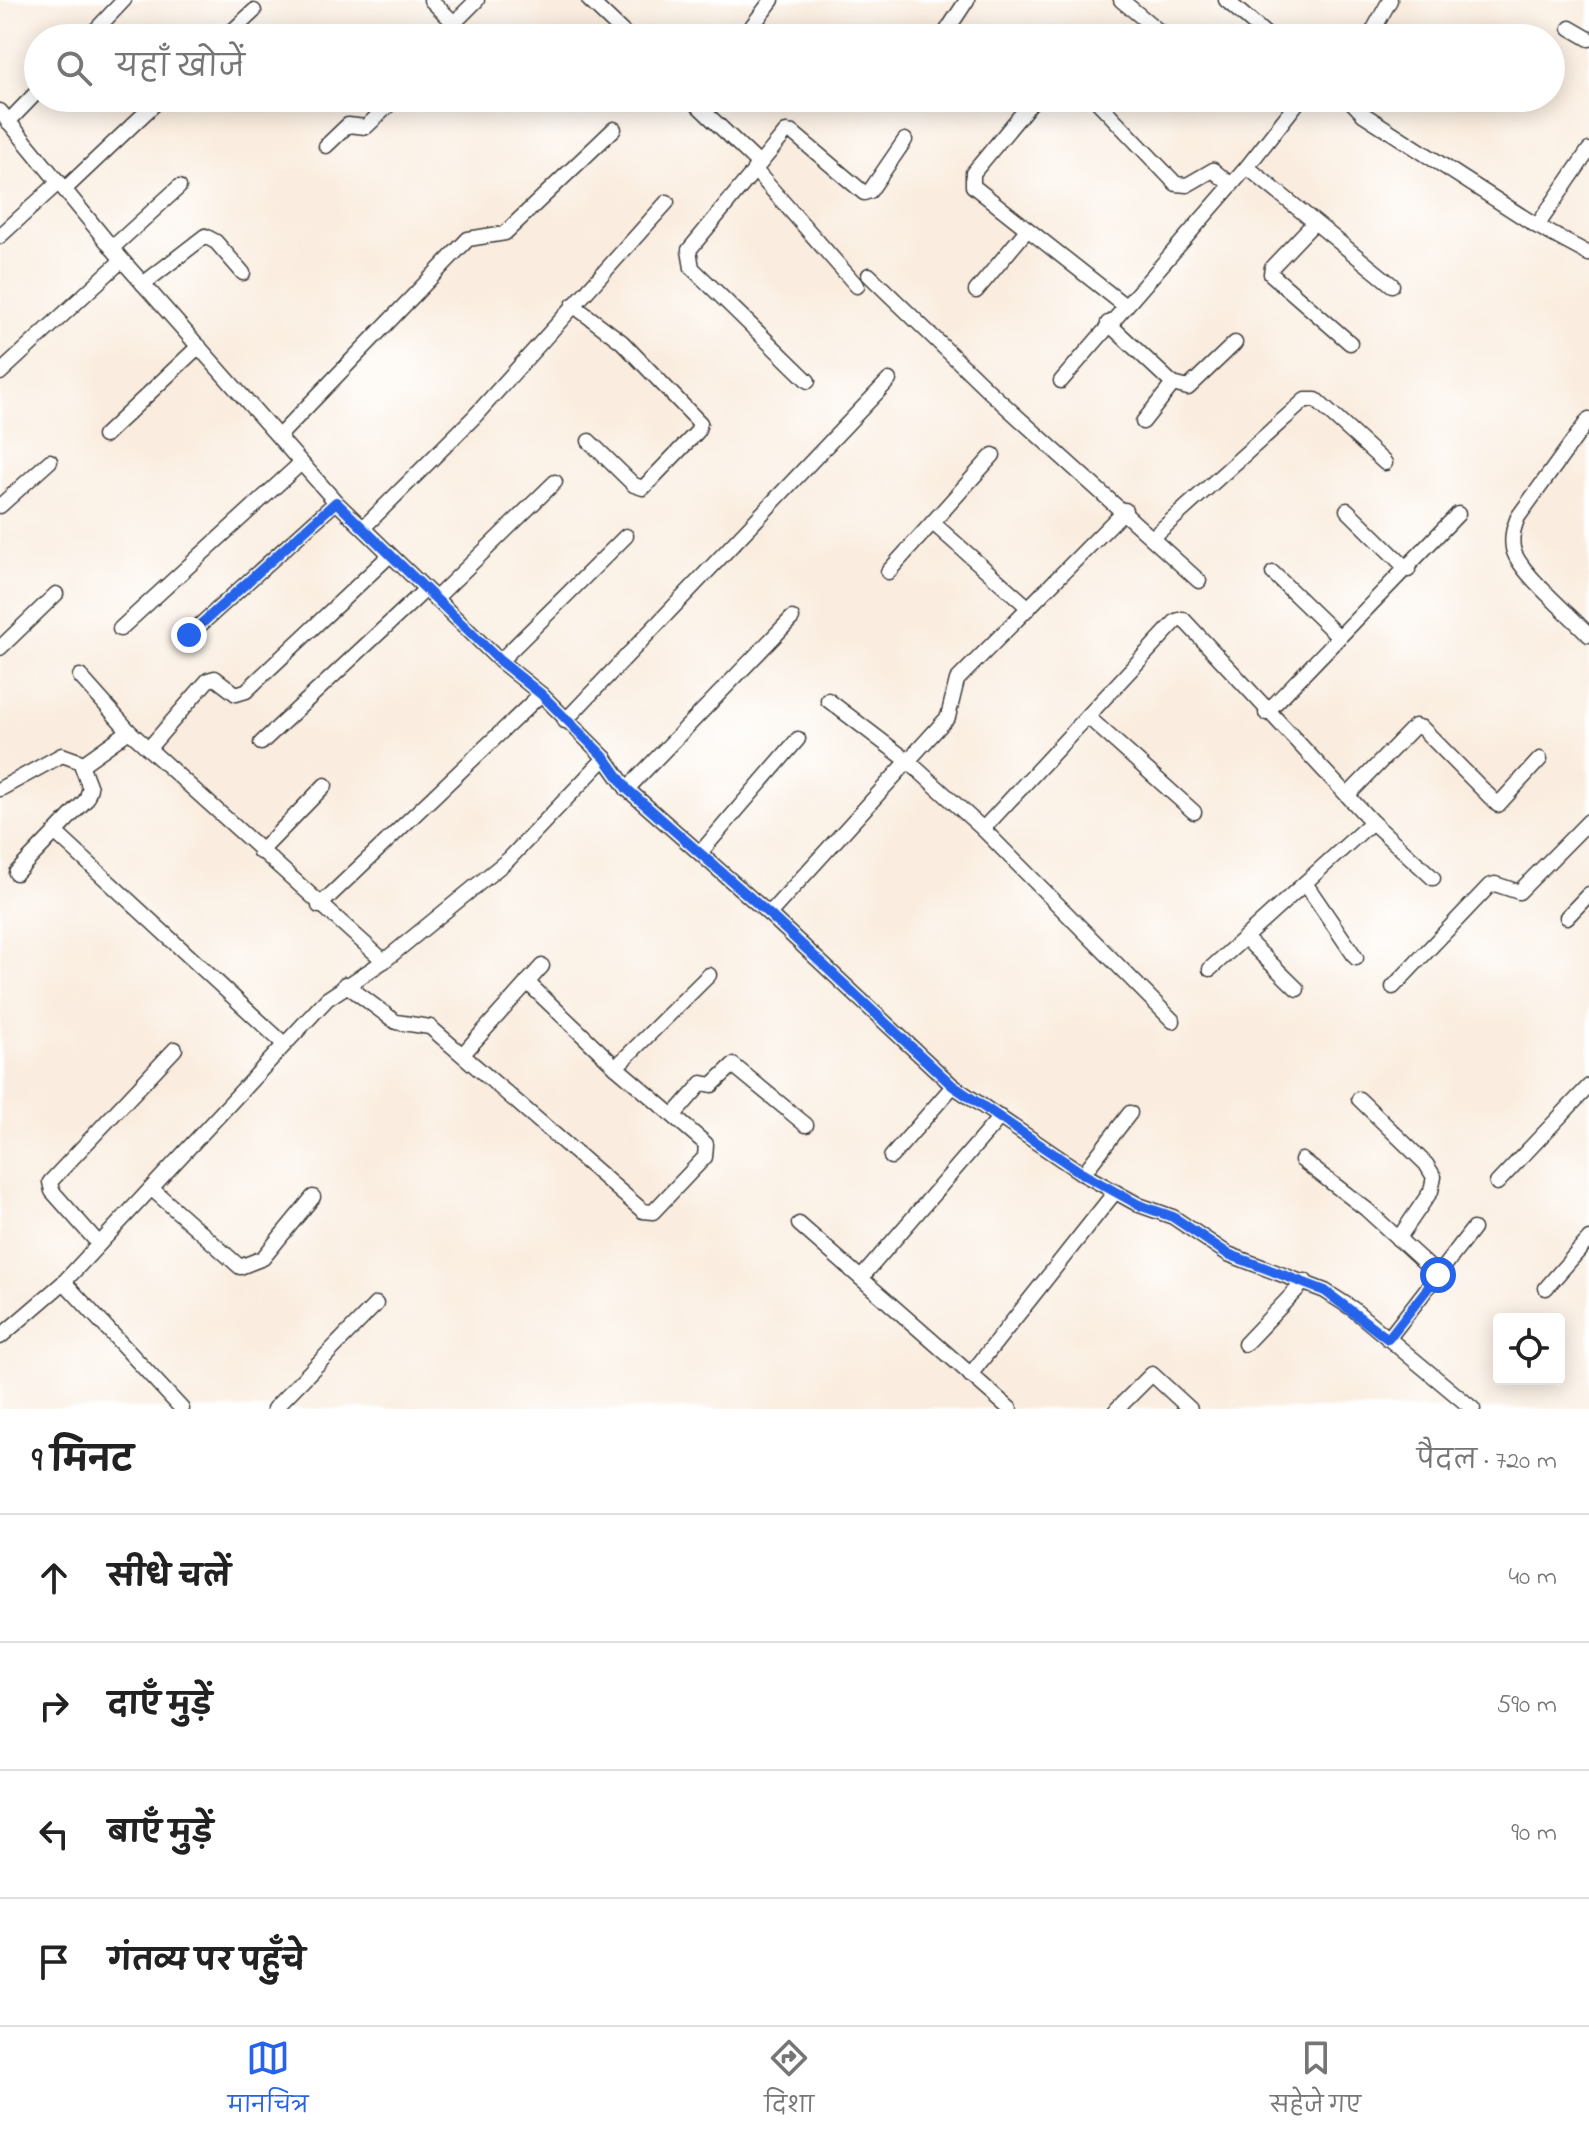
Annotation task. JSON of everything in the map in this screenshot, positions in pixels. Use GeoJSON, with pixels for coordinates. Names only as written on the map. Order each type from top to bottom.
{"type":"FeatureCollection","features":[{"type":"Feature","properties":{"kind":"street"},"geometry":{"type":"LineString","coordinates":[[101,24],[124,0]]}},
{"type":"Feature","properties":{"kind":"street"},"geometry":{"type":"LineString","coordinates":[[431,0],[446,24]]}},
{"type":"Feature","properties":{"kind":"street"},"geometry":{"type":"LineString","coordinates":[[457,24],[477,0]]}},
{"type":"Feature","properties":{"kind":"street"},"geometry":{"type":"LineString","coordinates":[[589,0],[614,24]]}},
{"type":"Feature","properties":{"kind":"street"},"geometry":{"type":"LineString","coordinates":[[754,24],[772,0]]}},
{"type":"Feature","properties":{"kind":"street"},"geometry":{"type":"LineString","coordinates":[[951,24],[967,0]]}},
{"type":"Feature","properties":{"kind":"street"},"geometry":{"type":"LineString","coordinates":[[1121,0],[1150,24]]}},
{"type":"Feature","properties":{"kind":"street"},"geometry":{"type":"LineString","coordinates":[[1226,0],[1254,24]]}},
{"type":"Feature","properties":{"kind":"street"},"geometry":{"type":"LineString","coordinates":[[1377,24],[1390,0]]}},
{"type":"Feature","properties":{"kind":"street"},"geometry":{"type":"LineString","coordinates":[[240,24],[254,11]]}},
{"type":"Feature","properties":{"kind":"street"},"geometry":{"type":"LineString","coordinates":[[1570,28],[1589,39]]}},
{"type":"Feature","properties":{"kind":"street"},"geometry":{"type":"LineString","coordinates":[[24,102],[4,117],[117,254],[336,502],[500,661],[541,694],[605,758],[627,789],[769,914],[953,1086],[1083,1174],[1115,1192],[1173,1217],[1228,1254],[1305,1281],[1353,1309],[1473,1409]]}},
{"type":"Feature","properties":{"kind":"street"},"geometry":{"type":"LineString","coordinates":[[0,236],[145,112]]}},
{"type":"Feature","properties":{"kind":"street"},"geometry":{"type":"LineString","coordinates":[[326,146],[348,125],[366,127],[382,112]]}},
{"type":"Feature","properties":{"kind":"street"},"geometry":{"type":"LineString","coordinates":[[704,112],[756,166],[857,286]]}},
{"type":"Feature","properties":{"kind":"street"},"geometry":{"type":"LineString","coordinates":[[1024,112],[971,179],[975,188],[1124,305]]}},
{"type":"Feature","properties":{"kind":"street"},"geometry":{"type":"LineString","coordinates":[[1107,112],[1176,184],[1194,183],[1213,170],[1231,185]]}},
{"type":"Feature","properties":{"kind":"street"},"geometry":{"type":"LineString","coordinates":[[1061,381],[1108,323],[1247,167],[1290,112]]}},
{"type":"Feature","properties":{"kind":"street"},"geometry":{"type":"LineString","coordinates":[[1361,112],[1537,226],[1589,254]]}},
{"type":"Feature","properties":{"kind":"street"},"geometry":{"type":"LineString","coordinates":[[279,436],[468,239],[505,233],[614,129]]}},
{"type":"Feature","properties":{"kind":"street"},"geometry":{"type":"LineString","coordinates":[[808,381],[692,268],[688,256],[692,243],[756,166],[790,132],[864,193],[870,191],[905,140]]}},
{"type":"Feature","properties":{"kind":"street"},"geometry":{"type":"LineString","coordinates":[[1537,226],[1589,150]]}},
{"type":"Feature","properties":{"kind":"street"},"geometry":{"type":"LineString","coordinates":[[1247,167],[1313,224],[1392,285]]}},
{"type":"Feature","properties":{"kind":"street"},"geometry":{"type":"LineString","coordinates":[[0,373],[179,187]]}},
{"type":"Feature","properties":{"kind":"street"},"geometry":{"type":"LineString","coordinates":[[364,527],[474,417],[667,202]]}},
{"type":"Feature","properties":{"kind":"street"},"geometry":{"type":"LineString","coordinates":[[1313,224],[1272,267],[1271,274],[1350,343]]}},
{"type":"Feature","properties":{"kind":"street"},"geometry":{"type":"LineString","coordinates":[[976,291],[1026,231]]}},
{"type":"Feature","properties":{"kind":"street"},"geometry":{"type":"LineString","coordinates":[[143,284],[205,236],[216,242],[243,273]]}},
{"type":"Feature","properties":{"kind":"street"},"geometry":{"type":"LineString","coordinates":[[869,275],[990,392],[1125,510],[1199,581]]}},
{"type":"Feature","properties":{"kind":"street"},"geometry":{"type":"LineString","coordinates":[[573,305],[622,342],[700,423],[697,432],[643,488],[634,485],[589,441]]}},
{"type":"Feature","properties":{"kind":"street"},"geometry":{"type":"LineString","coordinates":[[1108,323],[1173,384],[1188,388],[1235,343]]}},
{"type":"Feature","properties":{"kind":"street"},"geometry":{"type":"LineString","coordinates":[[104,436],[199,346]]}},
{"type":"Feature","properties":{"kind":"street"},"geometry":{"type":"LineString","coordinates":[[565,721],[889,380]]}},
{"type":"Feature","properties":{"kind":"street"},"geometry":{"type":"LineString","coordinates":[[1143,422],[1173,384]]}},
{"type":"Feature","properties":{"kind":"street"},"geometry":{"type":"LineString","coordinates":[[1152,538],[1305,400],[1316,400],[1385,463]]}},
{"type":"Feature","properties":{"kind":"street"},"geometry":{"type":"LineString","coordinates":[[1589,419],[1518,517],[1512,531],[1513,552],[1523,568],[1589,635]]}},
{"type":"Feature","properties":{"kind":"street"},"geometry":{"type":"LineString","coordinates":[[888,572],[993,455]]}},
{"type":"Feature","properties":{"kind":"street"},"geometry":{"type":"LineString","coordinates":[[0,506],[50,461]]}},
{"type":"Feature","properties":{"kind":"street"},"geometry":{"type":"LineString","coordinates":[[120,629],[301,463]]}},
{"type":"Feature","properties":{"kind":"street"},"geometry":{"type":"LineString","coordinates":[[261,743],[555,482]]}},
{"type":"Feature","properties":{"kind":"street"},"geometry":{"type":"LineString","coordinates":[[189,635],[336,502]]}},
{"type":"Feature","properties":{"kind":"street"},"geometry":{"type":"LineString","coordinates":[[769,914],[948,717],[957,680],[1125,510]]}},
{"type":"Feature","properties":{"kind":"street"},"geometry":{"type":"LineString","coordinates":[[1347,510],[1408,570]]}},
{"type":"Feature","properties":{"kind":"street"},"geometry":{"type":"LineString","coordinates":[[1266,713],[1338,636],[1408,570],[1458,514]]}},
{"type":"Feature","properties":{"kind":"street"},"geometry":{"type":"LineString","coordinates":[[934,524],[1029,608]]}},
{"type":"Feature","properties":{"kind":"street"},"geometry":{"type":"LineString","coordinates":[[500,661],[626,536]]}},
{"type":"Feature","properties":{"kind":"street"},"geometry":{"type":"LineString","coordinates":[[149,748],[208,680],[215,678],[236,694],[246,691],[390,555]]}},
{"type":"Feature","properties":{"kind":"street"},"geometry":{"type":"LineString","coordinates":[[1273,573],[1338,636]]}},
{"type":"Feature","properties":{"kind":"street"},"geometry":{"type":"LineString","coordinates":[[0,648],[56,594]]}},
{"type":"Feature","properties":{"kind":"street"},"geometry":{"type":"LineString","coordinates":[[627,789],[792,618]]}},
{"type":"Feature","properties":{"kind":"street"},"geometry":{"type":"LineString","coordinates":[[983,829],[1176,621],[1183,619],[1266,713],[1349,794],[1372,822],[1433,878]]}},
{"type":"Feature","properties":{"kind":"street"},"geometry":{"type":"LineString","coordinates":[[80,676],[129,731],[319,906],[384,961]]}},
{"type":"Feature","properties":{"kind":"street"},"geometry":{"type":"LineString","coordinates":[[319,906],[541,694]]}},
{"type":"Feature","properties":{"kind":"street"},"geometry":{"type":"LineString","coordinates":[[828,700],[908,761],[983,829],[1173,1021]]}},
{"type":"Feature","properties":{"kind":"street"},"geometry":{"type":"LineString","coordinates":[[1088,717],[1194,812]]}},
{"type":"Feature","properties":{"kind":"street"},"geometry":{"type":"LineString","coordinates":[[1349,794],[1415,726],[1422,728],[1498,805],[1540,759]]}},
{"type":"Feature","properties":{"kind":"street"},"geometry":{"type":"LineString","coordinates":[[81,764],[129,731]]}},
{"type":"Feature","properties":{"kind":"street"},"geometry":{"type":"LineString","coordinates":[[700,853],[798,739]]}},
{"type":"Feature","properties":{"kind":"street"},"geometry":{"type":"LineString","coordinates":[[0,789],[62,755],[81,764],[90,792],[57,834],[16,873]]}},
{"type":"Feature","properties":{"kind":"street"},"geometry":{"type":"LineString","coordinates":[[0,1337],[64,1282],[284,1044],[345,984],[384,961],[509,859],[605,758]]}},
{"type":"Feature","properties":{"kind":"street"},"geometry":{"type":"LineString","coordinates":[[260,852],[325,785]]}},
{"type":"Feature","properties":{"kind":"street"},"geometry":{"type":"LineString","coordinates":[[1393,987],[1489,886],[1495,884],[1519,892],[1589,821]]}},
{"type":"Feature","properties":{"kind":"street"},"geometry":{"type":"LineString","coordinates":[[1210,969],[1372,822]]}},
{"type":"Feature","properties":{"kind":"street"},"geometry":{"type":"LineString","coordinates":[[57,834],[284,1044]]}},
{"type":"Feature","properties":{"kind":"street"},"geometry":{"type":"LineString","coordinates":[[1305,883],[1356,958]]}},
{"type":"Feature","properties":{"kind":"street"},"geometry":{"type":"LineString","coordinates":[[1567,917],[1589,894]]}},
{"type":"Feature","properties":{"kind":"street"},"geometry":{"type":"LineString","coordinates":[[1245,938],[1297,989]]}},
{"type":"Feature","properties":{"kind":"street"},"geometry":{"type":"LineString","coordinates":[[463,1054],[542,966]]}},
{"type":"Feature","properties":{"kind":"street"},"geometry":{"type":"LineString","coordinates":[[616,1067],[709,975]]}},
{"type":"Feature","properties":{"kind":"street"},"geometry":{"type":"LineString","coordinates":[[345,984],[396,1022],[430,1027],[647,1213],[655,1210],[708,1151],[704,1140],[616,1067],[527,982]]}},
{"type":"Feature","properties":{"kind":"street"},"geometry":{"type":"LineString","coordinates":[[99,1244],[52,1191],[50,1182],[175,1049]]}},
{"type":"Feature","properties":{"kind":"street"},"geometry":{"type":"LineString","coordinates":[[674,1115],[701,1084],[712,1085],[733,1065],[806,1125]]}},
{"type":"Feature","properties":{"kind":"street"},"geometry":{"type":"LineString","coordinates":[[891,1157],[953,1086]]}},
{"type":"Feature","properties":{"kind":"street"},"geometry":{"type":"LineString","coordinates":[[1497,1183],[1589,1086]]}},
{"type":"Feature","properties":{"kind":"street"},"geometry":{"type":"LineString","coordinates":[[1359,1099],[1426,1164],[1434,1177],[1431,1191],[1398,1239]]}},
{"type":"Feature","properties":{"kind":"street"},"geometry":{"type":"LineString","coordinates":[[1083,1174],[1130,1113]]}},
{"type":"Feature","properties":{"kind":"street"},"geometry":{"type":"LineString","coordinates":[[861,1278],[1000,1117]]}},
{"type":"Feature","properties":{"kind":"street"},"geometry":{"type":"LineString","coordinates":[[1302,1160],[1366,1209],[1438,1275]]}},
{"type":"Feature","properties":{"kind":"street"},"geometry":{"type":"LineString","coordinates":[[152,1189],[240,1267],[263,1258],[313,1197]]}},
{"type":"Feature","properties":{"kind":"street"},"geometry":{"type":"LineString","coordinates":[[970,1375],[1115,1192]]}},
{"type":"Feature","properties":{"kind":"street"},"geometry":{"type":"LineString","coordinates":[[799,1224],[1010,1409]]}},
{"type":"Feature","properties":{"kind":"street"},"geometry":{"type":"LineString","coordinates":[[1388,1339],[1473,1229]]}},
{"type":"Feature","properties":{"kind":"street"},"geometry":{"type":"LineString","coordinates":[[1546,1288],[1589,1239]]}},
{"type":"Feature","properties":{"kind":"street"},"geometry":{"type":"LineString","coordinates":[[1245,1344],[1305,1281]]}},
{"type":"Feature","properties":{"kind":"street"},"geometry":{"type":"LineString","coordinates":[[64,1282],[182,1409]]}},
{"type":"Feature","properties":{"kind":"street"},"geometry":{"type":"LineString","coordinates":[[274,1409],[376,1304]]}},
{"type":"Feature","properties":{"kind":"street"},"geometry":{"type":"LineString","coordinates":[[1117,1409],[1152,1374],[1190,1409]]}},
{"type":"Feature","properties":{"kind":"route"},"geometry":{"type":"LineString","coordinates":[[189,635],[336,502],[500,661],[541,694],[605,758],[627,789],[769,914],[953,1086],[1083,1174],[1139,1205],[1173,1217],[1228,1254],[1325,1291],[1353,1309],[1388,1339],[1438,1275]]}}]}
